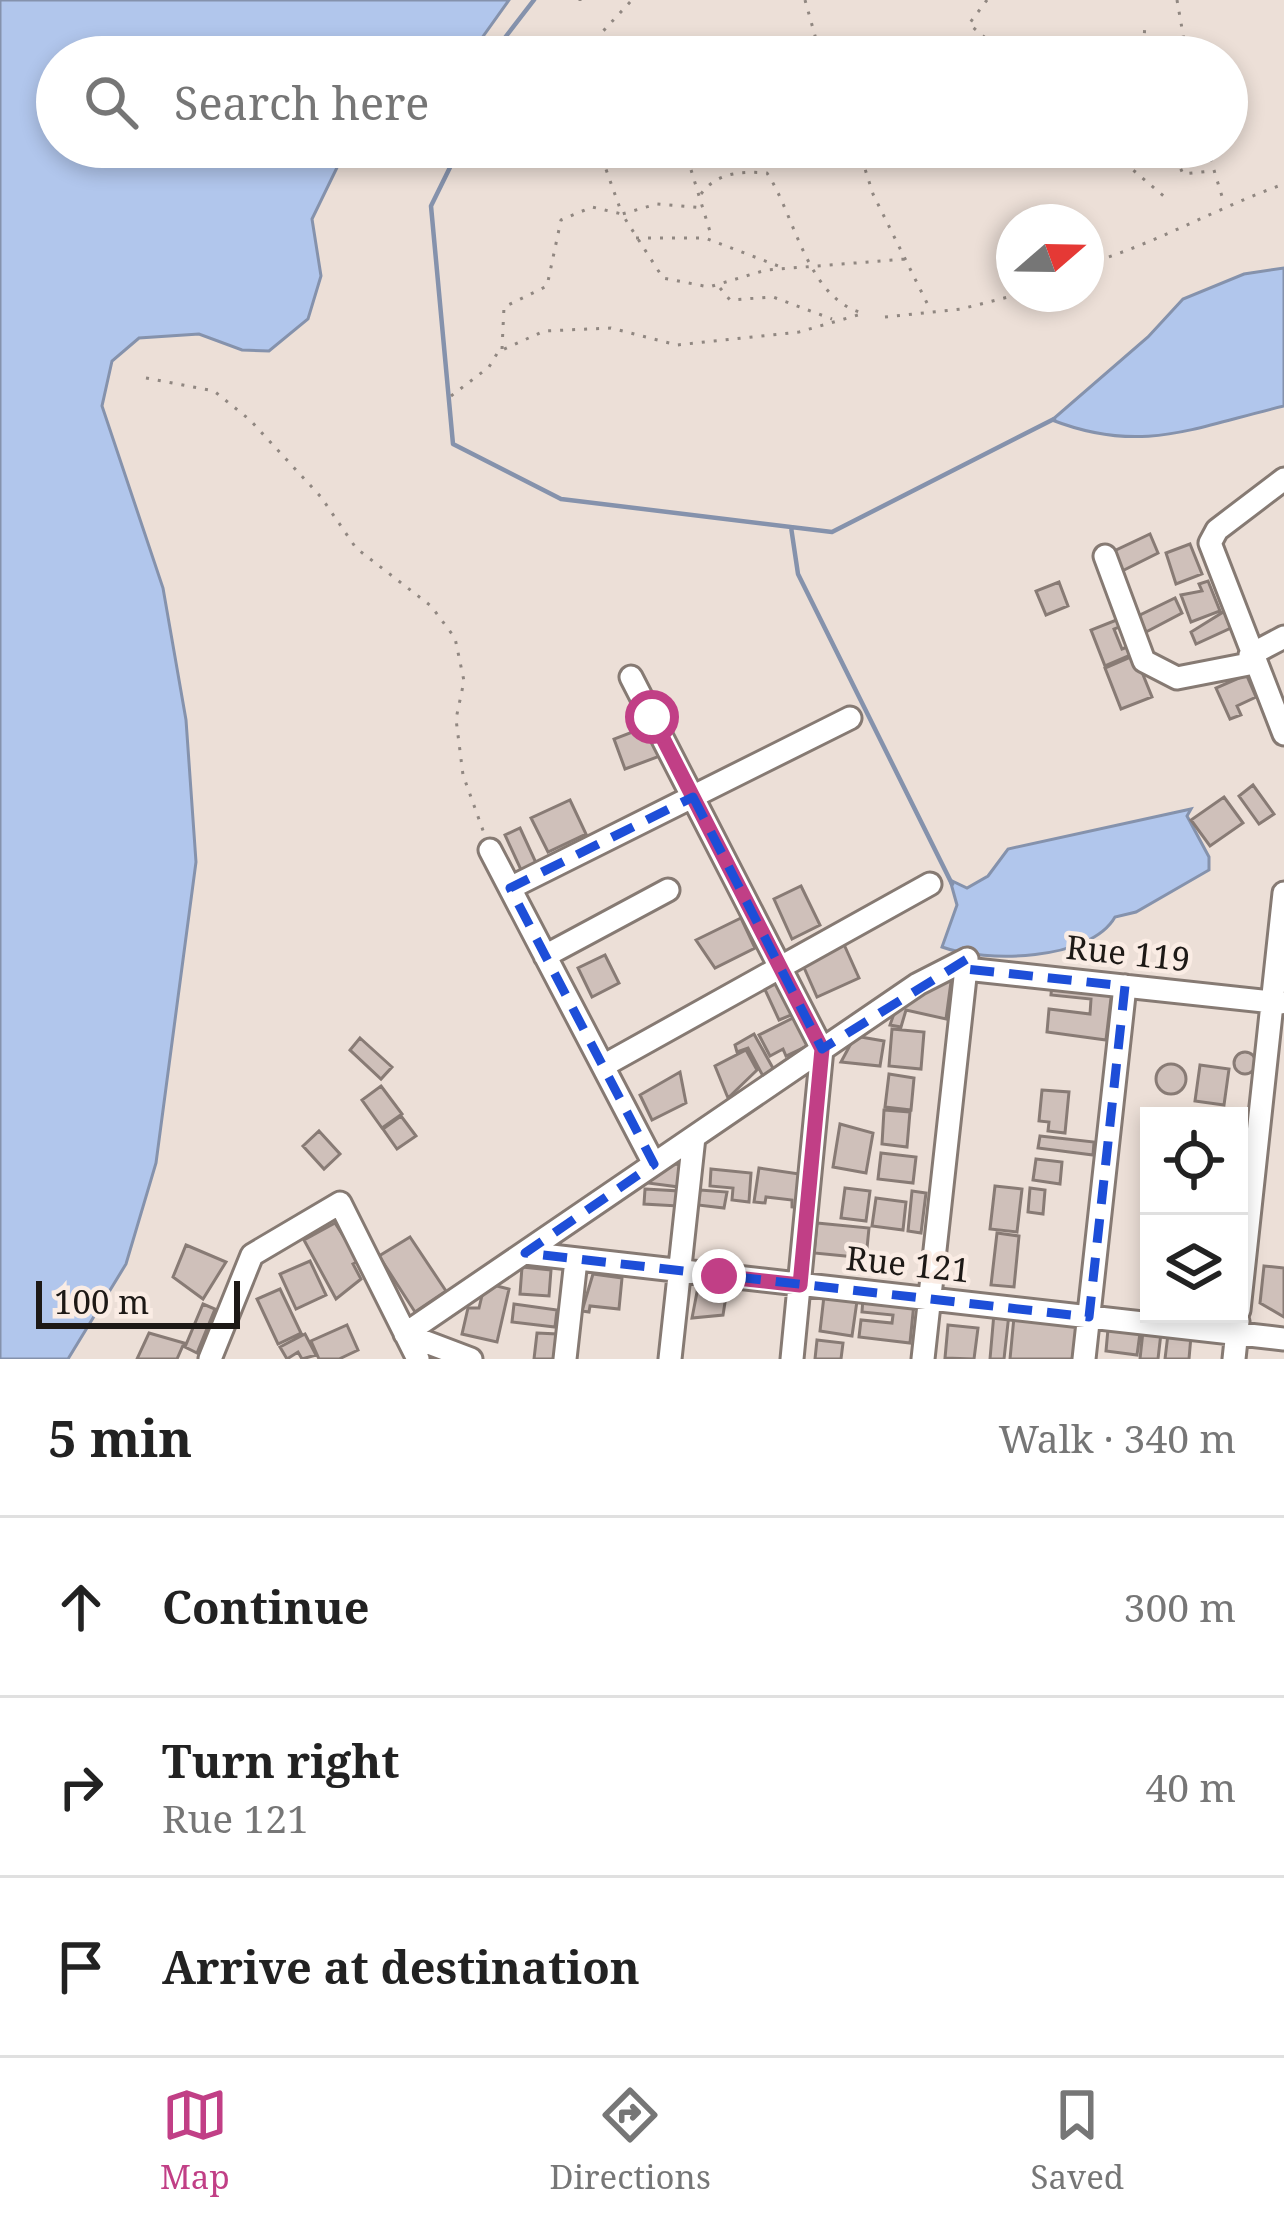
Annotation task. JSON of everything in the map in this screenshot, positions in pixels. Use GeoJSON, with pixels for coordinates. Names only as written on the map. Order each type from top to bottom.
{"type":"FeatureCollection","features":[{"type":"Feature","properties":{"kind":"street"},"geometry":{"type":"LineString","coordinates":[[1284,479],[1216,530],[1210,543],[1284,734]]}},
{"type":"Feature","properties":{"kind":"street"},"geometry":{"type":"LineString","coordinates":[[1105,556],[1144,661],[1178,677],[1252,659],[1284,637]]}},
{"type":"Feature","properties":{"kind":"street"},"geometry":{"type":"LineString","coordinates":[[631,676],[822,1049],[792,1359]]}},
{"type":"Feature","properties":{"kind":"street"},"geometry":{"type":"LineString","coordinates":[[510,888],[850,718]]}},
{"type":"Feature","properties":{"kind":"street"},"geometry":{"type":"LineString","coordinates":[[490,850],[655,1164]]}},
{"type":"Feature","properties":{"kind":"street"},"geometry":{"type":"LineString","coordinates":[[603,1066],[930,884]]}},
{"type":"Feature","properties":{"kind":"street"},"geometry":{"type":"LineString","coordinates":[[545,956],[668,890]]}},
{"type":"Feature","properties":{"kind":"street"},"geometry":{"type":"LineString","coordinates":[[1248,1240],[1278,1003],[1284,893]]}},
{"type":"Feature","properties":{"kind":"street"},"geometry":{"type":"LineString","coordinates":[[409,1350],[525,1253],[918,984],[966,964],[923,1359]]}},
{"type":"Feature","properties":{"kind":"street","name":"Rue 119"},"geometry":{"type":"LineString","coordinates":[[966,964],[1278,1003]]}},
{"type":"Feature","properties":{"kind":"street"},"geometry":{"type":"LineString","coordinates":[[1084,1359],[1125,986]]}},
{"type":"Feature","properties":{"kind":"street"},"geometry":{"type":"LineString","coordinates":[[670,1359],[694,1137]]}},
{"type":"Feature","properties":{"kind":"street"},"geometry":{"type":"LineString","coordinates":[[210,1359],[252,1255],[340,1203],[409,1350]]}},
{"type":"Feature","properties":{"kind":"street","name":"Rue 121"},"geometry":{"type":"LineString","coordinates":[[525,1253],[1089,1317],[1140,1318]]}},
{"type":"Feature","properties":{"kind":"street"},"geometry":{"type":"LineString","coordinates":[[566,1359],[577,1260]]}},
{"type":"Feature","properties":{"kind":"street"},"geometry":{"type":"LineString","coordinates":[[1234,1359],[1238,1323]]}},
{"type":"Feature","properties":{"kind":"street","name":"Rue 121"},"geometry":{"type":"LineString","coordinates":[[1247,1323],[1284,1339]]}},
{"type":"Feature","properties":{"kind":"street"},"geometry":{"type":"LineString","coordinates":[[409,1350],[471,1359]]}},
{"type":"Feature","properties":{"kind":"path"},"geometry":{"type":"LineString","coordinates":[[599,36],[632,0]]}},
{"type":"Feature","properties":{"kind":"path"},"geometry":{"type":"LineString","coordinates":[[805,0],[815,36]]}},
{"type":"Feature","properties":{"kind":"path"},"geometry":{"type":"LineString","coordinates":[[983,36],[969,24],[987,0]]}},
{"type":"Feature","properties":{"kind":"path"},"geometry":{"type":"LineString","coordinates":[[1177,0],[1183,36]]}},
{"type":"Feature","properties":{"kind":"path"},"geometry":{"type":"LineString","coordinates":[[1144,36],[1145,23]]}},
{"type":"Feature","properties":{"kind":"path"},"geometry":{"type":"LineString","coordinates":[[606,168],[634,238],[663,278],[718,285],[785,268],[906,259]]}},
{"type":"Feature","properties":{"kind":"path"},"geometry":{"type":"LineString","coordinates":[[692,168],[712,240]]}},
{"type":"Feature","properties":{"kind":"path"},"geometry":{"type":"LineString","coordinates":[[865,168],[927,304]]}},
{"type":"Feature","properties":{"kind":"path"},"geometry":{"type":"LineString","coordinates":[[1131,168],[1166,198]]}},
{"type":"Feature","properties":{"kind":"path"},"geometry":{"type":"LineString","coordinates":[[1181,168],[1183,174],[1213,171]]}},
{"type":"Feature","properties":{"kind":"path"},"geometry":{"type":"LineString","coordinates":[[1212,168],[1224,205]]}},
{"type":"Feature","properties":{"kind":"path"},"geometry":{"type":"LineString","coordinates":[[451,396],[489,367],[502,349],[544,331],[611,328],[677,345],[799,332],[865,313],[838,299],[812,266],[767,173],[741,171],[710,181],[701,194]]}},
{"type":"Feature","properties":{"kind":"path"},"geometry":{"type":"LineString","coordinates":[[1104,258],[1175,235],[1224,205],[1284,184]]}},
{"type":"Feature","properties":{"kind":"path"},"geometry":{"type":"LineString","coordinates":[[502,349],[503,307],[547,286],[561,220],[592,207],[622,214],[657,204],[704,208]]}},
{"type":"Feature","properties":{"kind":"path"},"geometry":{"type":"LineString","coordinates":[[634,238],[712,240],[785,268]]}},
{"type":"Feature","properties":{"kind":"path"},"geometry":{"type":"LineString","coordinates":[[718,285],[730,300],[773,298],[834,320]]}},
{"type":"Feature","properties":{"kind":"path"},"geometry":{"type":"LineString","coordinates":[[886,316],[961,309],[996,300]]}},
{"type":"Feature","properties":{"kind":"path"},"geometry":{"type":"LineString","coordinates":[[146,378],[214,391],[250,420],[321,497],[356,548],[431,606],[455,638],[464,681],[456,719],[463,775],[490,850]]}},
{"type":"Feature","properties":{"kind":"highlighted area"},"geometry":{"type":"Polygon","coordinates":[[[693,797],[822,1049],[967,959],[966,969],[1125,986],[1089,1317],[525,1253],[654,1164],[510,888],[693,797]]]}},
{"type":"Feature","properties":{"kind":"water"},"geometry":{"type":"Polygon","coordinates":[[[0,0],[509,0],[483,36],[36,36],[36,168],[337,168],[312,219],[321,276],[308,319],[269,351],[242,350],[199,334],[139,338],[112,361],[102,406],[163,588],[186,720],[196,862],[156,1163],[126,1264],[68,1359],[0,1359],[0,0]]]}},
{"type":"Feature","properties":{"kind":"water"},"geometry":{"type":"Polygon","coordinates":[[[1284,268],[1284,406],[1195,429],[1141,436],[1114,436],[1052,420],[1148,337],[1183,299],[1244,274],[1284,268]]]}},
{"type":"Feature","properties":{"kind":"water"},"geometry":{"type":"Polygon","coordinates":[[[1191,809],[1187,816],[1209,857],[1209,870],[1136,912],[1115,917],[1102,932],[1061,950],[1035,954],[984,955],[942,947],[957,905],[950,880],[967,888],[988,876],[1008,849],[1191,809]]]}},
{"type":"Feature","properties":{"kind":"building"},"geometry":{"type":"Polygon","coordinates":[[[1150,534],[1158,553],[1122,571],[1112,552],[1150,534]]]}},
{"type":"Feature","properties":{"kind":"building"},"geometry":{"type":"Polygon","coordinates":[[[1190,544],[1202,574],[1176,584],[1166,553],[1190,544]]]}},
{"type":"Feature","properties":{"kind":"building"},"geometry":{"type":"Polygon","coordinates":[[[1208,581],[1220,611],[1191,622],[1181,595],[1202,591],[1199,584],[1208,581]]]}},
{"type":"Feature","properties":{"kind":"building"},"geometry":{"type":"Polygon","coordinates":[[[1059,582],[1068,606],[1046,615],[1036,591],[1059,582]]]}},
{"type":"Feature","properties":{"kind":"building"},"geometry":{"type":"Polygon","coordinates":[[[1175,598],[1182,613],[1146,632],[1138,616],[1175,598]]]}},
{"type":"Feature","properties":{"kind":"building"},"geometry":{"type":"Polygon","coordinates":[[[1225,611],[1233,627],[1196,644],[1191,632],[1225,611]]]}},
{"type":"Feature","properties":{"kind":"building"},"geometry":{"type":"Polygon","coordinates":[[[1119,619],[1122,626],[1114,629],[1122,649],[1130,646],[1133,654],[1105,666],[1091,630],[1119,619]]]}},
{"type":"Feature","properties":{"kind":"building"},"geometry":{"type":"Polygon","coordinates":[[[1135,655],[1152,697],[1121,709],[1105,668],[1135,655]]]}},
{"type":"Feature","properties":{"kind":"building"},"geometry":{"type":"Polygon","coordinates":[[[1236,673],[1251,674],[1247,676],[1256,697],[1237,706],[1241,715],[1230,719],[1216,688],[1239,678],[1236,673]]]}},
{"type":"Feature","properties":{"kind":"building"},"geometry":{"type":"Polygon","coordinates":[[[656,723],[668,753],[625,769],[614,739],[656,723]]]}},
{"type":"Feature","properties":{"kind":"building"},"geometry":{"type":"Polygon","coordinates":[[[1253,785],[1274,814],[1259,824],[1239,796],[1253,785]]]}},
{"type":"Feature","properties":{"kind":"building"},"geometry":{"type":"Polygon","coordinates":[[[1224,797],[1243,823],[1210,846],[1191,820],[1224,797]]]}},
{"type":"Feature","properties":{"kind":"building"},"geometry":{"type":"Polygon","coordinates":[[[570,800],[586,834],[548,852],[531,818],[570,800]]]}},
{"type":"Feature","properties":{"kind":"building"},"geometry":{"type":"Polygon","coordinates":[[[520,828],[537,865],[522,872],[505,835],[520,828]]]}},
{"type":"Feature","properties":{"kind":"building"},"geometry":{"type":"Polygon","coordinates":[[[801,886],[820,925],[792,939],[774,899],[801,886]]]}},
{"type":"Feature","properties":{"kind":"building"},"geometry":{"type":"Polygon","coordinates":[[[741,918],[755,948],[715,968],[696,940],[741,918]]]}},
{"type":"Feature","properties":{"kind":"building"},"geometry":{"type":"Polygon","coordinates":[[[842,940],[859,978],[817,997],[802,963],[842,940]]]}},
{"type":"Feature","properties":{"kind":"building"},"geometry":{"type":"Polygon","coordinates":[[[605,955],[619,983],[592,997],[578,968],[605,955]]]}},
{"type":"Feature","properties":{"kind":"building"},"geometry":{"type":"Polygon","coordinates":[[[778,974],[796,1013],[779,1020],[761,981],[778,974]]]}},
{"type":"Feature","properties":{"kind":"building"},"geometry":{"type":"Polygon","coordinates":[[[934,979],[951,982],[946,1019],[906,1010],[901,1027],[890,1025],[897,1005],[934,979]]]}},
{"type":"Feature","properties":{"kind":"building"},"geometry":{"type":"Polygon","coordinates":[[[1052,983],[1104,989],[1111,998],[1106,1040],[1047,1032],[1049,1009],[1090,1014],[1091,999],[1051,995],[1052,983]]]}},
{"type":"Feature","properties":{"kind":"building"},"geometry":{"type":"Polygon","coordinates":[[[795,1017],[809,1045],[786,1056],[783,1049],[770,1056],[759,1035],[795,1017]]]}},
{"type":"Feature","properties":{"kind":"building"},"geometry":{"type":"Polygon","coordinates":[[[892,1029],[924,1032],[921,1069],[889,1066],[892,1029]]]}},
{"type":"Feature","properties":{"kind":"building"},"geometry":{"type":"Polygon","coordinates":[[[754,1034],[774,1070],[763,1076],[748,1048],[737,1052],[735,1045],[754,1034]]]}},
{"type":"Feature","properties":{"kind":"building"},"geometry":{"type":"Polygon","coordinates":[[[855,1036],[884,1041],[880,1066],[841,1062],[855,1036]]]}},
{"type":"Feature","properties":{"kind":"building"},"geometry":{"type":"Polygon","coordinates":[[[360,1038],[392,1067],[381,1079],[350,1050],[360,1038]]]}},
{"type":"Feature","properties":{"kind":"building"},"geometry":{"type":"Polygon","coordinates":[[[746,1050],[757,1070],[728,1098],[715,1066],[746,1050]]]}},
{"type":"Feature","properties":{"kind":"building"},"geometry":{"type":"Polygon","coordinates":[[[1245,1052],[1256,1063],[1245,1074],[1234,1063],[1245,1052]]]}},
{"type":"Feature","properties":{"kind":"building"},"geometry":{"type":"Polygon","coordinates":[[[1171,1064],[1182,1068],[1186,1079],[1182,1090],[1171,1094],[1160,1090],[1156,1079],[1160,1068],[1171,1064]]]}},
{"type":"Feature","properties":{"kind":"building"},"geometry":{"type":"Polygon","coordinates":[[[1200,1065],[1229,1069],[1224,1105],[1195,1101],[1200,1065]]]}},
{"type":"Feature","properties":{"kind":"building"},"geometry":{"type":"Polygon","coordinates":[[[680,1072],[686,1103],[652,1120],[640,1095],[680,1072]]]}},
{"type":"Feature","properties":{"kind":"building"},"geometry":{"type":"Polygon","coordinates":[[[889,1074],[914,1078],[911,1110],[885,1107],[889,1074]]]}},
{"type":"Feature","properties":{"kind":"building"},"geometry":{"type":"Polygon","coordinates":[[[381,1086],[402,1114],[382,1128],[362,1100],[381,1086]]]}},
{"type":"Feature","properties":{"kind":"building"},"geometry":{"type":"Polygon","coordinates":[[[1042,1090],[1069,1092],[1065,1133],[1048,1131],[1049,1122],[1039,1121],[1042,1090]]]}},
{"type":"Feature","properties":{"kind":"building"},"geometry":{"type":"Polygon","coordinates":[[[884,1110],[910,1112],[907,1147],[882,1144],[884,1110]]]}},
{"type":"Feature","properties":{"kind":"building"},"geometry":{"type":"Polygon","coordinates":[[[401,1116],[416,1136],[397,1149],[383,1129],[401,1116]]]}},
{"type":"Feature","properties":{"kind":"building"},"geometry":{"type":"Polygon","coordinates":[[[840,1124],[873,1133],[866,1173],[833,1167],[840,1124]]]}},
{"type":"Feature","properties":{"kind":"building"},"geometry":{"type":"Polygon","coordinates":[[[319,1131],[340,1154],[324,1169],[303,1146],[319,1131]]]}},
{"type":"Feature","properties":{"kind":"building"},"geometry":{"type":"Polygon","coordinates":[[[1040,1136],[1094,1142],[1093,1155],[1038,1148],[1040,1136]]]}},
{"type":"Feature","properties":{"kind":"building"},"geometry":{"type":"Polygon","coordinates":[[[881,1153],[916,1157],[913,1183],[878,1179],[881,1153]]]}},
{"type":"Feature","properties":{"kind":"building"},"geometry":{"type":"Polygon","coordinates":[[[1036,1159],[1062,1162],[1060,1184],[1033,1180],[1036,1159]]]}},
{"type":"Feature","properties":{"kind":"building"},"geometry":{"type":"Polygon","coordinates":[[[667,1163],[682,1165],[679,1187],[648,1183],[649,1171],[667,1168],[667,1163]]]}},
{"type":"Feature","properties":{"kind":"building"},"geometry":{"type":"Polygon","coordinates":[[[759,1168],[806,1175],[802,1208],[792,1207],[792,1200],[766,1197],[765,1203],[754,1202],[759,1168]]]}},
{"type":"Feature","properties":{"kind":"building"},"geometry":{"type":"Polygon","coordinates":[[[711,1169],[751,1173],[749,1202],[732,1200],[733,1188],[710,1186],[711,1169]]]}},
{"type":"Feature","properties":{"kind":"building"},"geometry":{"type":"Polygon","coordinates":[[[995,1186],[1022,1189],[1017,1232],[990,1229],[995,1186]]]}},
{"type":"Feature","properties":{"kind":"building"},"geometry":{"type":"Polygon","coordinates":[[[845,1188],[870,1191],[866,1221],[841,1218],[845,1188]]]}},
{"type":"Feature","properties":{"kind":"building"},"geometry":{"type":"Polygon","coordinates":[[[1030,1188],[1045,1190],[1043,1214],[1028,1212],[1030,1188]]]}},
{"type":"Feature","properties":{"kind":"building"},"geometry":{"type":"Polygon","coordinates":[[[645,1189],[679,1191],[678,1206],[644,1204],[645,1189]]]}},
{"type":"Feature","properties":{"kind":"building"},"geometry":{"type":"Polygon","coordinates":[[[700,1190],[727,1192],[724,1208],[698,1205],[700,1190]]]}},
{"type":"Feature","properties":{"kind":"building"},"geometry":{"type":"Polygon","coordinates":[[[912,1191],[926,1193],[921,1233],[908,1231],[912,1191]]]}},
{"type":"Feature","properties":{"kind":"building"},"geometry":{"type":"Polygon","coordinates":[[[876,1198],[906,1202],[903,1230],[872,1226],[876,1198]]]}},
{"type":"Feature","properties":{"kind":"building"},"geometry":{"type":"Polygon","coordinates":[[[335,1223],[359,1261],[353,1264],[361,1279],[336,1299],[304,1240],[335,1223]]]}},
{"type":"Feature","properties":{"kind":"building"},"geometry":{"type":"Polygon","coordinates":[[[817,1223],[869,1228],[866,1258],[814,1253],[817,1223]]]}},
{"type":"Feature","properties":{"kind":"building"},"geometry":{"type":"Polygon","coordinates":[[[997,1233],[1019,1236],[1014,1287],[991,1285],[997,1233]]]}},
{"type":"Feature","properties":{"kind":"building"},"geometry":{"type":"Polygon","coordinates":[[[410,1237],[446,1291],[415,1312],[379,1256],[410,1237]]]}},
{"type":"Feature","properties":{"kind":"building"},"geometry":{"type":"Polygon","coordinates":[[[186,1245],[226,1262],[203,1299],[173,1277],[186,1245]]]}},
{"type":"Feature","properties":{"kind":"building"},"geometry":{"type":"Polygon","coordinates":[[[310,1261],[326,1295],[296,1309],[280,1274],[310,1261]]]}},
{"type":"Feature","properties":{"kind":"building"},"geometry":{"type":"Polygon","coordinates":[[[1264,1266],[1284,1268],[1284,1317],[1260,1303],[1264,1266]]]}},
{"type":"Feature","properties":{"kind":"building"},"geometry":{"type":"Polygon","coordinates":[[[522,1267],[551,1270],[549,1296],[520,1294],[522,1267]]]}},
{"type":"Feature","properties":{"kind":"building"},"geometry":{"type":"Polygon","coordinates":[[[593,1274],[622,1278],[619,1309],[590,1306],[589,1312],[582,1311],[593,1274]]]}},
{"type":"Feature","properties":{"kind":"building"},"geometry":{"type":"Polygon","coordinates":[[[485,1283],[509,1289],[497,1342],[462,1334],[468,1308],[479,1308],[485,1283]]]}},
{"type":"Feature","properties":{"kind":"building"},"geometry":{"type":"Polygon","coordinates":[[[698,1287],[727,1290],[723,1315],[692,1318],[698,1287]]]}},
{"type":"Feature","properties":{"kind":"building"},"geometry":{"type":"Polygon","coordinates":[[[280,1289],[301,1333],[278,1344],[257,1299],[280,1289]]]}},
{"type":"Feature","properties":{"kind":"building"},"geometry":{"type":"Polygon","coordinates":[[[824,1296],[857,1301],[852,1336],[820,1331],[824,1296]]]}},
{"type":"Feature","properties":{"kind":"building"},"geometry":{"type":"Polygon","coordinates":[[[863,1298],[914,1303],[910,1343],[859,1337],[861,1320],[892,1323],[893,1315],[862,1312],[863,1298]]]}},
{"type":"Feature","properties":{"kind":"building"},"geometry":{"type":"Polygon","coordinates":[[[203,1304],[215,1309],[197,1353],[185,1347],[203,1304]]]}},
{"type":"Feature","properties":{"kind":"building"},"geometry":{"type":"Polygon","coordinates":[[[514,1304],[557,1310],[555,1327],[512,1322],[514,1304]]]}},
{"type":"Feature","properties":{"kind":"building"},"geometry":{"type":"Polygon","coordinates":[[[994,1313],[1009,1314],[1004,1359],[990,1359],[994,1313]]]}},
{"type":"Feature","properties":{"kind":"building"},"geometry":{"type":"Polygon","coordinates":[[[1014,1317],[1077,1324],[1073,1359],[1010,1359],[1014,1317]]]}},
{"type":"Feature","properties":{"kind":"building"},"geometry":{"type":"Polygon","coordinates":[[[347,1325],[358,1350],[339,1359],[319,1359],[311,1341],[347,1325]]]}},
{"type":"Feature","properties":{"kind":"building"},"geometry":{"type":"Polygon","coordinates":[[[948,1325],[978,1328],[974,1359],[945,1358],[948,1325]]]}},
{"type":"Feature","properties":{"kind":"building"},"geometry":{"type":"Polygon","coordinates":[[[1108,1329],[1140,1333],[1137,1355],[1106,1351],[1108,1329]]]}},
{"type":"Feature","properties":{"kind":"building"},"geometry":{"type":"Polygon","coordinates":[[[1143,1331],[1161,1333],[1158,1359],[1140,1359],[1143,1331]]]}},
{"type":"Feature","properties":{"kind":"building"},"geometry":{"type":"Polygon","coordinates":[[[149,1333],[184,1343],[177,1359],[137,1359],[149,1333]]]}},
{"type":"Feature","properties":{"kind":"building"},"geometry":{"type":"Polygon","coordinates":[[[537,1333],[557,1334],[555,1359],[534,1359],[537,1333]]]}},
{"type":"Feature","properties":{"kind":"building"},"geometry":{"type":"Polygon","coordinates":[[[305,1334],[316,1355],[302,1359],[298,1352],[287,1359],[280,1347],[305,1334]]]}},
{"type":"Feature","properties":{"kind":"building"},"geometry":{"type":"Polygon","coordinates":[[[1168,1334],[1191,1336],[1189,1359],[1165,1359],[1168,1334]]]}},
{"type":"Feature","properties":{"kind":"building"},"geometry":{"type":"Polygon","coordinates":[[[817,1340],[843,1343],[841,1359],[815,1359],[817,1340]]]}},
{"type":"Feature","properties":{"kind":"waterway"},"geometry":{"type":"LineString","coordinates":[[506,36],[534,0]]}},
{"type":"Feature","properties":{"kind":"waterway"},"geometry":{"type":"LineString","coordinates":[[450,168],[431,206],[453,444],[561,499],[832,532],[1054,419]]}},
{"type":"Feature","properties":{"kind":"waterway"},"geometry":{"type":"LineString","coordinates":[[791,527],[798,574],[952,884]]}},
{"type":"Feature","properties":{"kind":"route"},"geometry":{"type":"LineString","coordinates":[[652,717],[822,1049],[800,1285],[719,1276]]}}]}
